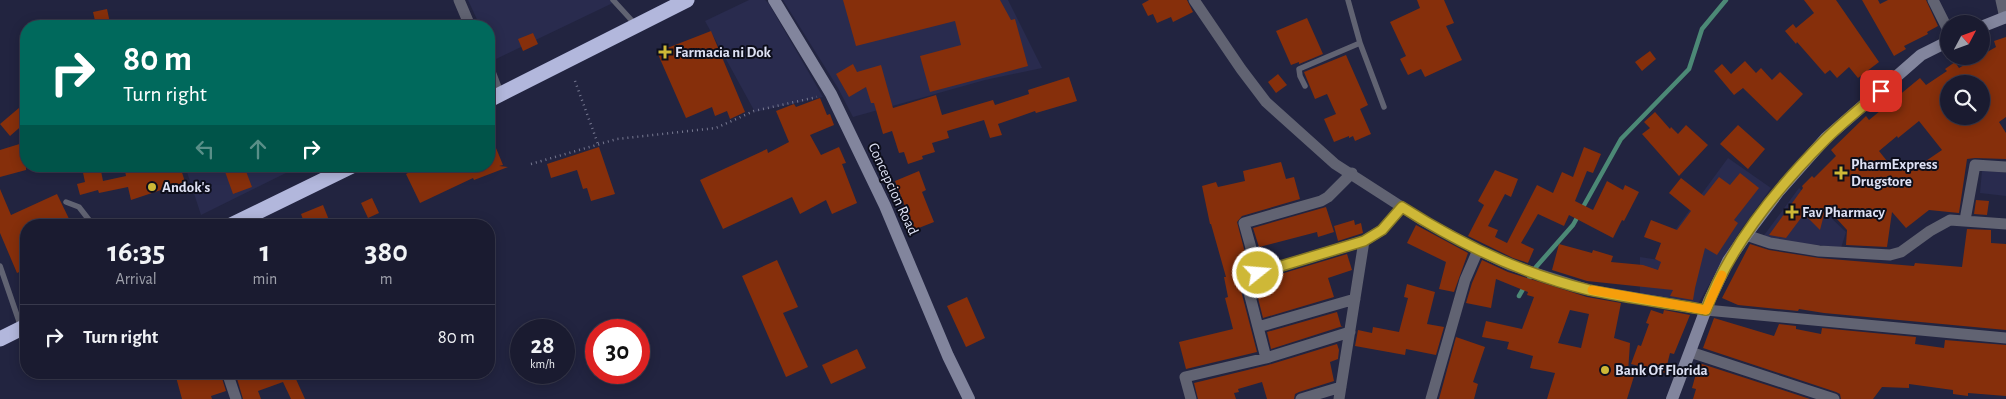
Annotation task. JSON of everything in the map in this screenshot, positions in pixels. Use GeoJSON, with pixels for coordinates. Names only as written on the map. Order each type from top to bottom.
{"type":"FeatureCollection","features":[{"type":"Feature","properties":{"kind":"highway"},"geometry":{"type":"LineString","coordinates":[[495,96],[687,0]]}},
{"type":"Feature","properties":{"kind":"highway"},"geometry":{"type":"LineString","coordinates":[[243,219],[340,172]]}},
{"type":"Feature","properties":{"kind":"highway"},"geometry":{"type":"LineString","coordinates":[[0,339],[20,329]]}},
{"type":"Feature","properties":{"kind":"main road","name":"Concepcion Road"},"geometry":{"type":"LineString","coordinates":[[774,0],[831,94],[885,206],[948,356],[969,399]]}},
{"type":"Feature","properties":{"kind":"main road"},"geometry":{"type":"LineString","coordinates":[[1990,24],[2006,18]]}},
{"type":"Feature","properties":{"kind":"main road"},"geometry":{"type":"LineString","coordinates":[[1672,399],[1706,310],[1728,261],[1779,191],[1826,138],[1922,55],[1940,46]]}},
{"type":"Feature","properties":{"kind":"street"},"geometry":{"type":"LineString","coordinates":[[459,0],[467,20]]}},
{"type":"Feature","properties":{"kind":"street"},"geometry":{"type":"LineString","coordinates":[[1194,0],[1235,61],[1266,102],[1335,164],[1352,173],[1402,207],[1478,250],[1536,274],[1589,290],[1706,310],[2006,338]]}},
{"type":"Feature","properties":{"kind":"street"},"geometry":{"type":"LineString","coordinates":[[1933,0],[1940,15]]}},
{"type":"Feature","properties":{"kind":"street"},"geometry":{"type":"LineString","coordinates":[[2001,0],[2006,18]]}},
{"type":"Feature","properties":{"kind":"street"},"geometry":{"type":"LineString","coordinates":[[1965,220],[1975,165],[2006,167]]}},
{"type":"Feature","properties":{"kind":"street"},"geometry":{"type":"LineString","coordinates":[[1258,273],[1244,223],[1321,201],[1328,197],[1352,173]]}},
{"type":"Feature","properties":{"kind":"street"},"geometry":{"type":"LineString","coordinates":[[1266,358],[1245,277],[1364,241],[1382,230],[1402,207]]}},
{"type":"Feature","properties":{"kind":"street"},"geometry":{"type":"LineString","coordinates":[[1746,235],[1770,244],[1819,251],[1890,256],[1901,252],[1930,231],[1950,220],[2006,224]]}},
{"type":"Feature","properties":{"kind":"street"},"geometry":{"type":"LineString","coordinates":[[1339,399],[1364,241]]}},
{"type":"Feature","properties":{"kind":"street"},"geometry":{"type":"LineString","coordinates":[[1431,399],[1465,280],[1478,250]]}},
{"type":"Feature","properties":{"kind":"street"},"geometry":{"type":"LineString","coordinates":[[1258,327],[1355,299]]}},
{"type":"Feature","properties":{"kind":"street"},"geometry":{"type":"LineString","coordinates":[[1191,399],[1185,377],[1266,358],[1350,332]]}},
{"type":"Feature","properties":{"kind":"street"},"geometry":{"type":"LineString","coordinates":[[1690,352],[1834,399]]}},
{"type":"Feature","properties":{"kind":"street"},"geometry":{"type":"LineString","coordinates":[[229,379],[236,399]]}},
{"type":"Feature","properties":{"kind":"street"},"geometry":{"type":"LineString","coordinates":[[1301,399],[1341,387]]}},
{"type":"Feature","properties":{"kind":"lane"},"geometry":{"type":"LineString","coordinates":[[613,0],[636,26]]}},
{"type":"Feature","properties":{"kind":"lane"},"geometry":{"type":"LineString","coordinates":[[1348,0],[1360,42],[1384,107]]}},
{"type":"Feature","properties":{"kind":"lane"},"geometry":{"type":"LineString","coordinates":[[1305,86],[1300,76],[1300,69],[1360,42]]}},
{"type":"Feature","properties":{"kind":"lane"},"geometry":{"type":"LineString","coordinates":[[66,202],[79,207],[88,219]]}},
{"type":"Feature","properties":{"kind":"lane"},"geometry":{"type":"LineString","coordinates":[[0,266],[20,317]]}},
{"type":"Feature","properties":{"kind":"path"},"geometry":{"type":"LineString","coordinates":[[575,81],[598,144]]}},
{"type":"Feature","properties":{"kind":"path"},"geometry":{"type":"LineString","coordinates":[[531,164],[617,139],[716,128],[754,112],[831,94]]}},
{"type":"Feature","properties":{"kind":"shaded area"},"geometry":{"type":"Polygon","coordinates":[[[468,0],[619,0],[495,60],[495,20],[477,20],[468,0]]]}},
{"type":"Feature","properties":{"kind":"shaded area"},"geometry":{"type":"Polygon","coordinates":[[[749,0],[765,0],[769,4],[823,97],[755,112],[705,21],[749,0]]]}},
{"type":"Feature","properties":{"kind":"shaded area"},"geometry":{"type":"Polygon","coordinates":[[[783,0],[1008,0],[1042,68],[985,80],[853,117],[838,88],[783,0]]]}},
{"type":"Feature","properties":{"kind":"shaded area"},"geometry":{"type":"Polygon","coordinates":[[[1728,158],[1771,188],[1740,231],[1698,304],[1640,295],[1640,257],[1672,262],[1673,233],[1728,158]]]}},
{"type":"Feature","properties":{"kind":"shaded area"},"geometry":{"type":"Polygon","coordinates":[[[1982,170],[2006,173],[2006,196],[1980,193],[1982,170]]]}},
{"type":"Feature","properties":{"kind":"shaded area"},"geometry":{"type":"Polygon","coordinates":[[[187,172],[288,172],[201,215],[187,172]]]}},
{"type":"Feature","properties":{"kind":"shaded area"},"geometry":{"type":"Polygon","coordinates":[[[1799,188],[1846,232],[1841,248],[1762,238],[1799,188]]]}},
{"type":"Feature","properties":{"kind":"building"},"geometry":{"type":"Polygon","coordinates":[[[843,0],[1000,0],[1011,20],[1015,19],[1028,66],[930,92],[920,56],[961,45],[955,21],[856,46],[843,0]]]}},
{"type":"Feature","properties":{"kind":"building"},"geometry":{"type":"Polygon","coordinates":[[[1149,0],[1187,0],[1193,12],[1173,22],[1171,17],[1157,23],[1153,14],[1148,16],[1142,4],[1149,0]]]}},
{"type":"Feature","properties":{"kind":"building"},"geometry":{"type":"Polygon","coordinates":[[[1417,0],[1444,0],[1454,23],[1446,26],[1462,60],[1425,77],[1421,69],[1408,75],[1400,59],[1406,56],[1390,22],[1420,8],[1417,0]]]}},
{"type":"Feature","properties":{"kind":"building"},"geometry":{"type":"Polygon","coordinates":[[[1804,0],[1836,0],[1879,62],[1858,78],[1849,67],[1837,78],[1830,70],[1825,74],[1785,31],[1793,24],[1796,28],[1814,13],[1804,0]]]}},
{"type":"Feature","properties":{"kind":"building"},"geometry":{"type":"Polygon","coordinates":[[[1862,0],[1878,0],[1880,4],[1888,0],[1926,0],[1938,26],[1927,32],[1928,34],[1904,46],[1906,49],[1894,56],[1862,0]]]}},
{"type":"Feature","properties":{"kind":"building"},"geometry":{"type":"Polygon","coordinates":[[[107,9],[109,20],[95,20],[93,12],[107,9]]]}},
{"type":"Feature","properties":{"kind":"building"},"geometry":{"type":"Polygon","coordinates":[[[1307,18],[1323,54],[1299,64],[1299,62],[1291,65],[1276,31],[1307,18]]]}},
{"type":"Feature","properties":{"kind":"building"},"geometry":{"type":"Polygon","coordinates":[[[711,31],[745,112],[730,119],[727,111],[715,116],[712,107],[686,118],[657,52],[711,31]]]}},
{"type":"Feature","properties":{"kind":"building"},"geometry":{"type":"Polygon","coordinates":[[[533,33],[538,44],[523,51],[518,39],[533,33]]]}},
{"type":"Feature","properties":{"kind":"building"},"geometry":{"type":"Polygon","coordinates":[[[2006,37],[2006,117],[1999,122],[2006,133],[2006,159],[1967,159],[1959,213],[1929,210],[1906,228],[1892,212],[1887,247],[1846,245],[1847,230],[1826,207],[1820,230],[1804,214],[1786,238],[1769,235],[1803,188],[1802,186],[1812,176],[1814,178],[1836,156],[1831,150],[1866,116],[1869,120],[1920,78],[1926,85],[1940,76],[1940,125],[1990,125],[1990,75],[1941,75],[1947,71],[1945,69],[1951,65],[1957,65],[1959,68],[1964,65],[1990,65],[1990,50],[1996,47],[1994,41],[2006,37]],[[1919,121],[1879,151],[1895,171],[1907,164],[1911,171],[1942,150],[1919,121]]]}},
{"type":"Feature","properties":{"kind":"building"},"geometry":{"type":"Polygon","coordinates":[[[1650,51],[1656,59],[1642,71],[1635,62],[1650,51]]]}},
{"type":"Feature","properties":{"kind":"building"},"geometry":{"type":"Polygon","coordinates":[[[1346,55],[1368,105],[1360,109],[1371,134],[1355,141],[1353,136],[1349,138],[1349,136],[1334,142],[1324,119],[1336,114],[1327,94],[1315,99],[1304,72],[1346,55]]]}},
{"type":"Feature","properties":{"kind":"building"},"geometry":{"type":"Polygon","coordinates":[[[1745,61],[1756,73],[1761,68],[1772,80],[1780,72],[1803,94],[1777,121],[1743,88],[1734,95],[1714,71],[1722,64],[1731,74],[1745,61]]]}},
{"type":"Feature","properties":{"kind":"building"},"geometry":{"type":"Polygon","coordinates":[[[853,64],[857,72],[881,65],[893,108],[936,95],[942,115],[993,100],[995,105],[1029,94],[1028,90],[1069,77],[1077,101],[1036,113],[1035,111],[998,124],[1002,135],[990,138],[984,120],[947,131],[949,138],[932,143],[935,152],[922,156],[923,159],[908,164],[904,152],[899,153],[892,131],[883,134],[874,103],[871,103],[866,87],[849,97],[836,74],[853,64]]]}},
{"type":"Feature","properties":{"kind":"building"},"geometry":{"type":"Polygon","coordinates":[[[1278,74],[1287,85],[1276,93],[1268,82],[1278,74]]]}},
{"type":"Feature","properties":{"kind":"building"},"geometry":{"type":"Polygon","coordinates":[[[820,98],[827,115],[830,114],[834,125],[810,135],[821,155],[839,147],[846,163],[842,164],[857,203],[832,214],[826,200],[800,214],[792,197],[723,229],[700,180],[767,149],[768,153],[789,142],[776,111],[794,104],[796,107],[820,98]]]}},
{"type":"Feature","properties":{"kind":"building"},"geometry":{"type":"Polygon","coordinates":[[[20,107],[20,127],[10,136],[0,124],[20,107]]]}},
{"type":"Feature","properties":{"kind":"building"},"geometry":{"type":"Polygon","coordinates":[[[1655,112],[1670,129],[1671,127],[1678,134],[1686,125],[1708,145],[1679,176],[1642,134],[1650,128],[1644,122],[1655,112]]]}},
{"type":"Feature","properties":{"kind":"building"},"geometry":{"type":"Polygon","coordinates":[[[1738,125],[1765,149],[1748,169],[1720,144],[1738,125]]]}},
{"type":"Feature","properties":{"kind":"building"},"geometry":{"type":"Polygon","coordinates":[[[20,144],[20,172],[0,177],[0,150],[20,144]]]}},
{"type":"Feature","properties":{"kind":"building"},"geometry":{"type":"Polygon","coordinates":[[[495,146],[503,165],[499,166],[508,167],[495,172],[495,146]]]}},
{"type":"Feature","properties":{"kind":"building"},"geometry":{"type":"Polygon","coordinates":[[[599,147],[615,194],[591,201],[587,188],[583,189],[577,170],[551,178],[547,164],[599,147]]]}},
{"type":"Feature","properties":{"kind":"building"},"geometry":{"type":"Polygon","coordinates":[[[1584,147],[1601,154],[1593,173],[1587,171],[1575,201],[1593,210],[1607,181],[1623,190],[1625,185],[1639,192],[1613,238],[1569,215],[1564,226],[1538,214],[1521,243],[1534,249],[1528,263],[1513,258],[1468,236],[1484,205],[1478,201],[1495,170],[1518,179],[1511,197],[1505,194],[1488,226],[1498,230],[1495,237],[1507,243],[1537,185],[1553,193],[1562,172],[1573,177],[1584,147]]]}},
{"type":"Feature","properties":{"kind":"building"},"geometry":{"type":"Polygon","coordinates":[[[1281,162],[1286,179],[1294,177],[1300,199],[1242,216],[1237,222],[1249,268],[1240,272],[1238,279],[1257,352],[1186,369],[1179,342],[1233,329],[1225,298],[1228,297],[1224,277],[1226,277],[1210,224],[1202,186],[1216,182],[1218,187],[1245,181],[1243,171],[1281,162]]]}},
{"type":"Feature","properties":{"kind":"building"},"geometry":{"type":"Polygon","coordinates":[[[919,171],[926,190],[922,192],[934,222],[911,231],[906,220],[910,219],[895,181],[919,171]]]}},
{"type":"Feature","properties":{"kind":"building"},"geometry":{"type":"Polygon","coordinates":[[[83,172],[101,172],[103,181],[126,176],[125,172],[182,172],[185,182],[131,200],[128,187],[99,193],[98,190],[80,195],[77,184],[85,182],[83,172]]]}},
{"type":"Feature","properties":{"kind":"building"},"geometry":{"type":"Polygon","coordinates":[[[225,172],[246,172],[252,187],[233,194],[225,172]]]}},
{"type":"Feature","properties":{"kind":"building"},"geometry":{"type":"Polygon","coordinates":[[[410,172],[495,172],[474,180],[473,178],[420,203],[406,174],[410,172]]]}},
{"type":"Feature","properties":{"kind":"building"},"geometry":{"type":"Polygon","coordinates":[[[1740,173],[1759,188],[1734,220],[1738,223],[1717,255],[1705,248],[1693,300],[1670,296],[1673,290],[1587,281],[1552,270],[1559,244],[1592,253],[1593,250],[1613,256],[1611,262],[1643,265],[1658,270],[1661,262],[1655,259],[1661,243],[1644,237],[1651,220],[1677,230],[1691,211],[1669,193],[1681,178],[1704,196],[1719,177],[1730,185],[1740,173]]]}},
{"type":"Feature","properties":{"kind":"building"},"geometry":{"type":"Polygon","coordinates":[[[0,189],[11,215],[57,194],[69,219],[20,219],[20,272],[17,273],[0,233],[0,189]]]}},
{"type":"Feature","properties":{"kind":"building"},"geometry":{"type":"Polygon","coordinates":[[[372,198],[379,213],[368,218],[361,203],[372,198]]]}},
{"type":"Feature","properties":{"kind":"building"},"geometry":{"type":"Polygon","coordinates":[[[1976,200],[1989,201],[1987,215],[1974,214],[1976,200]]]}},
{"type":"Feature","properties":{"kind":"building"},"geometry":{"type":"Polygon","coordinates":[[[323,205],[329,219],[303,219],[301,214],[323,205]]]}},
{"type":"Feature","properties":{"kind":"building"},"geometry":{"type":"Polygon","coordinates":[[[1326,207],[1334,232],[1318,237],[1317,232],[1259,247],[1253,228],[1326,207]]]}},
{"type":"Feature","properties":{"kind":"building"},"geometry":{"type":"Polygon","coordinates":[[[1354,220],[1355,225],[1361,223],[1363,233],[1338,241],[1334,226],[1354,220]]]}},
{"type":"Feature","properties":{"kind":"building"},"geometry":{"type":"Polygon","coordinates":[[[1416,225],[1468,253],[1454,292],[1439,289],[1446,262],[1407,243],[1416,225]]]}},
{"type":"Feature","properties":{"kind":"building"},"geometry":{"type":"Polygon","coordinates":[[[1967,229],[1991,230],[1991,243],[2006,244],[2006,330],[1799,309],[1798,311],[1738,305],[1722,298],[1750,244],[1769,250],[1819,258],[1914,266],[1915,263],[1962,267],[1967,229]]]}},
{"type":"Feature","properties":{"kind":"building"},"geometry":{"type":"Polygon","coordinates":[[[1347,254],[1352,270],[1328,278],[1334,297],[1263,318],[1254,282],[1347,254]]]}},
{"type":"Feature","properties":{"kind":"building"},"geometry":{"type":"Polygon","coordinates":[[[777,260],[798,307],[783,313],[808,367],[786,377],[742,276],[777,260]]]}},
{"type":"Feature","properties":{"kind":"building"},"geometry":{"type":"Polygon","coordinates":[[[1482,260],[1508,272],[1587,297],[1621,303],[1614,338],[1630,343],[1628,372],[1635,373],[1627,399],[1547,399],[1555,373],[1530,368],[1533,356],[1507,349],[1509,342],[1482,337],[1486,321],[1522,329],[1534,297],[1527,295],[1528,292],[1496,279],[1491,308],[1466,303],[1482,260]],[[1570,310],[1558,343],[1581,348],[1589,314],[1570,310]]]}},
{"type":"Feature","properties":{"kind":"building"},"geometry":{"type":"Polygon","coordinates":[[[1407,284],[1435,292],[1427,324],[1444,327],[1436,355],[1406,349],[1405,355],[1355,346],[1358,330],[1372,333],[1373,327],[1399,332],[1408,298],[1404,297],[1407,284]]]}},
{"type":"Feature","properties":{"kind":"building"},"geometry":{"type":"Polygon","coordinates":[[[967,297],[985,338],[966,347],[947,306],[967,297]]]}},
{"type":"Feature","properties":{"kind":"building"},"geometry":{"type":"Polygon","coordinates":[[[1651,310],[1663,314],[1664,310],[1690,315],[1674,354],[1670,353],[1665,373],[1631,364],[1638,345],[1641,346],[1649,324],[1646,323],[1651,310]]]}},
{"type":"Feature","properties":{"kind":"building"},"geometry":{"type":"Polygon","coordinates":[[[1337,312],[1341,326],[1343,326],[1271,349],[1267,332],[1337,312]]]}},
{"type":"Feature","properties":{"kind":"building"},"geometry":{"type":"Polygon","coordinates":[[[1714,318],[1774,336],[1779,324],[1796,326],[1796,329],[1821,334],[1822,328],[1916,337],[1915,344],[1944,348],[1945,340],[2006,345],[2006,396],[1968,393],[1968,396],[1953,394],[1953,390],[1909,384],[1909,388],[1882,387],[1873,399],[1841,399],[1840,394],[1836,392],[1703,348],[1714,318]]]}},
{"type":"Feature","properties":{"kind":"building"},"geometry":{"type":"Polygon","coordinates":[[[1456,337],[1485,347],[1473,382],[1478,384],[1474,399],[1439,399],[1456,337]]]}},
{"type":"Feature","properties":{"kind":"building"},"geometry":{"type":"Polygon","coordinates":[[[1337,344],[1339,350],[1338,359],[1330,362],[1334,381],[1299,392],[1295,394],[1294,399],[1267,399],[1262,382],[1238,389],[1239,392],[1234,393],[1236,399],[1198,399],[1194,383],[1268,365],[1337,344]]]}},
{"type":"Feature","properties":{"kind":"building"},"geometry":{"type":"Polygon","coordinates":[[[857,349],[866,368],[831,384],[822,365],[857,349]]]}},
{"type":"Feature","properties":{"kind":"building"},"geometry":{"type":"Polygon","coordinates":[[[1699,363],[1810,399],[1693,399],[1696,389],[1692,388],[1699,363]]]}},
{"type":"Feature","properties":{"kind":"building"},"geometry":{"type":"Polygon","coordinates":[[[177,379],[222,379],[226,391],[211,396],[212,399],[182,399],[177,379]]]}},
{"type":"Feature","properties":{"kind":"building"},"geometry":{"type":"Polygon","coordinates":[[[237,379],[296,379],[305,399],[291,399],[283,382],[258,391],[261,399],[243,399],[237,379]]]}},
{"type":"Feature","properties":{"kind":"waterway"},"geometry":{"type":"LineString","coordinates":[[1519,296],[1536,267],[1573,225],[1621,139],[1689,69],[1702,29],[1726,0]]}},
{"type":"Feature","properties":{"kind":"slow traffic"},"geometry":{"type":"LineString","coordinates":[[1592,290],[1706,310],[1722,275]]}},
{"type":"Feature","properties":{"kind":"place","name":"Farmacia ni Dok"},"geometry":{"type":"Point","coordinates":[665,52]}},
{"type":"Feature","properties":{"kind":"place","name":"PharmExpress Drugstore"},"geometry":{"type":"Point","coordinates":[1841,173]}},
{"type":"Feature","properties":{"kind":"place","name":"Andok's"},"geometry":{"type":"Point","coordinates":[152,187]}},
{"type":"Feature","properties":{"kind":"place","name":"Fav Pharmacy"},"geometry":{"type":"Point","coordinates":[1792,212]}},
{"type":"Feature","properties":{"kind":"place","name":"Bank Of Florida"},"geometry":{"type":"Point","coordinates":[1605,370]}},
{"type":"Feature","properties":{"kind":"route"},"geometry":{"type":"LineString","coordinates":[[1258,273],[1364,241],[1382,230],[1402,207],[1478,250],[1510,265],[1541,276],[1589,290],[1706,310],[1728,261],[1779,191],[1826,138],[1881,91]]}}]}
